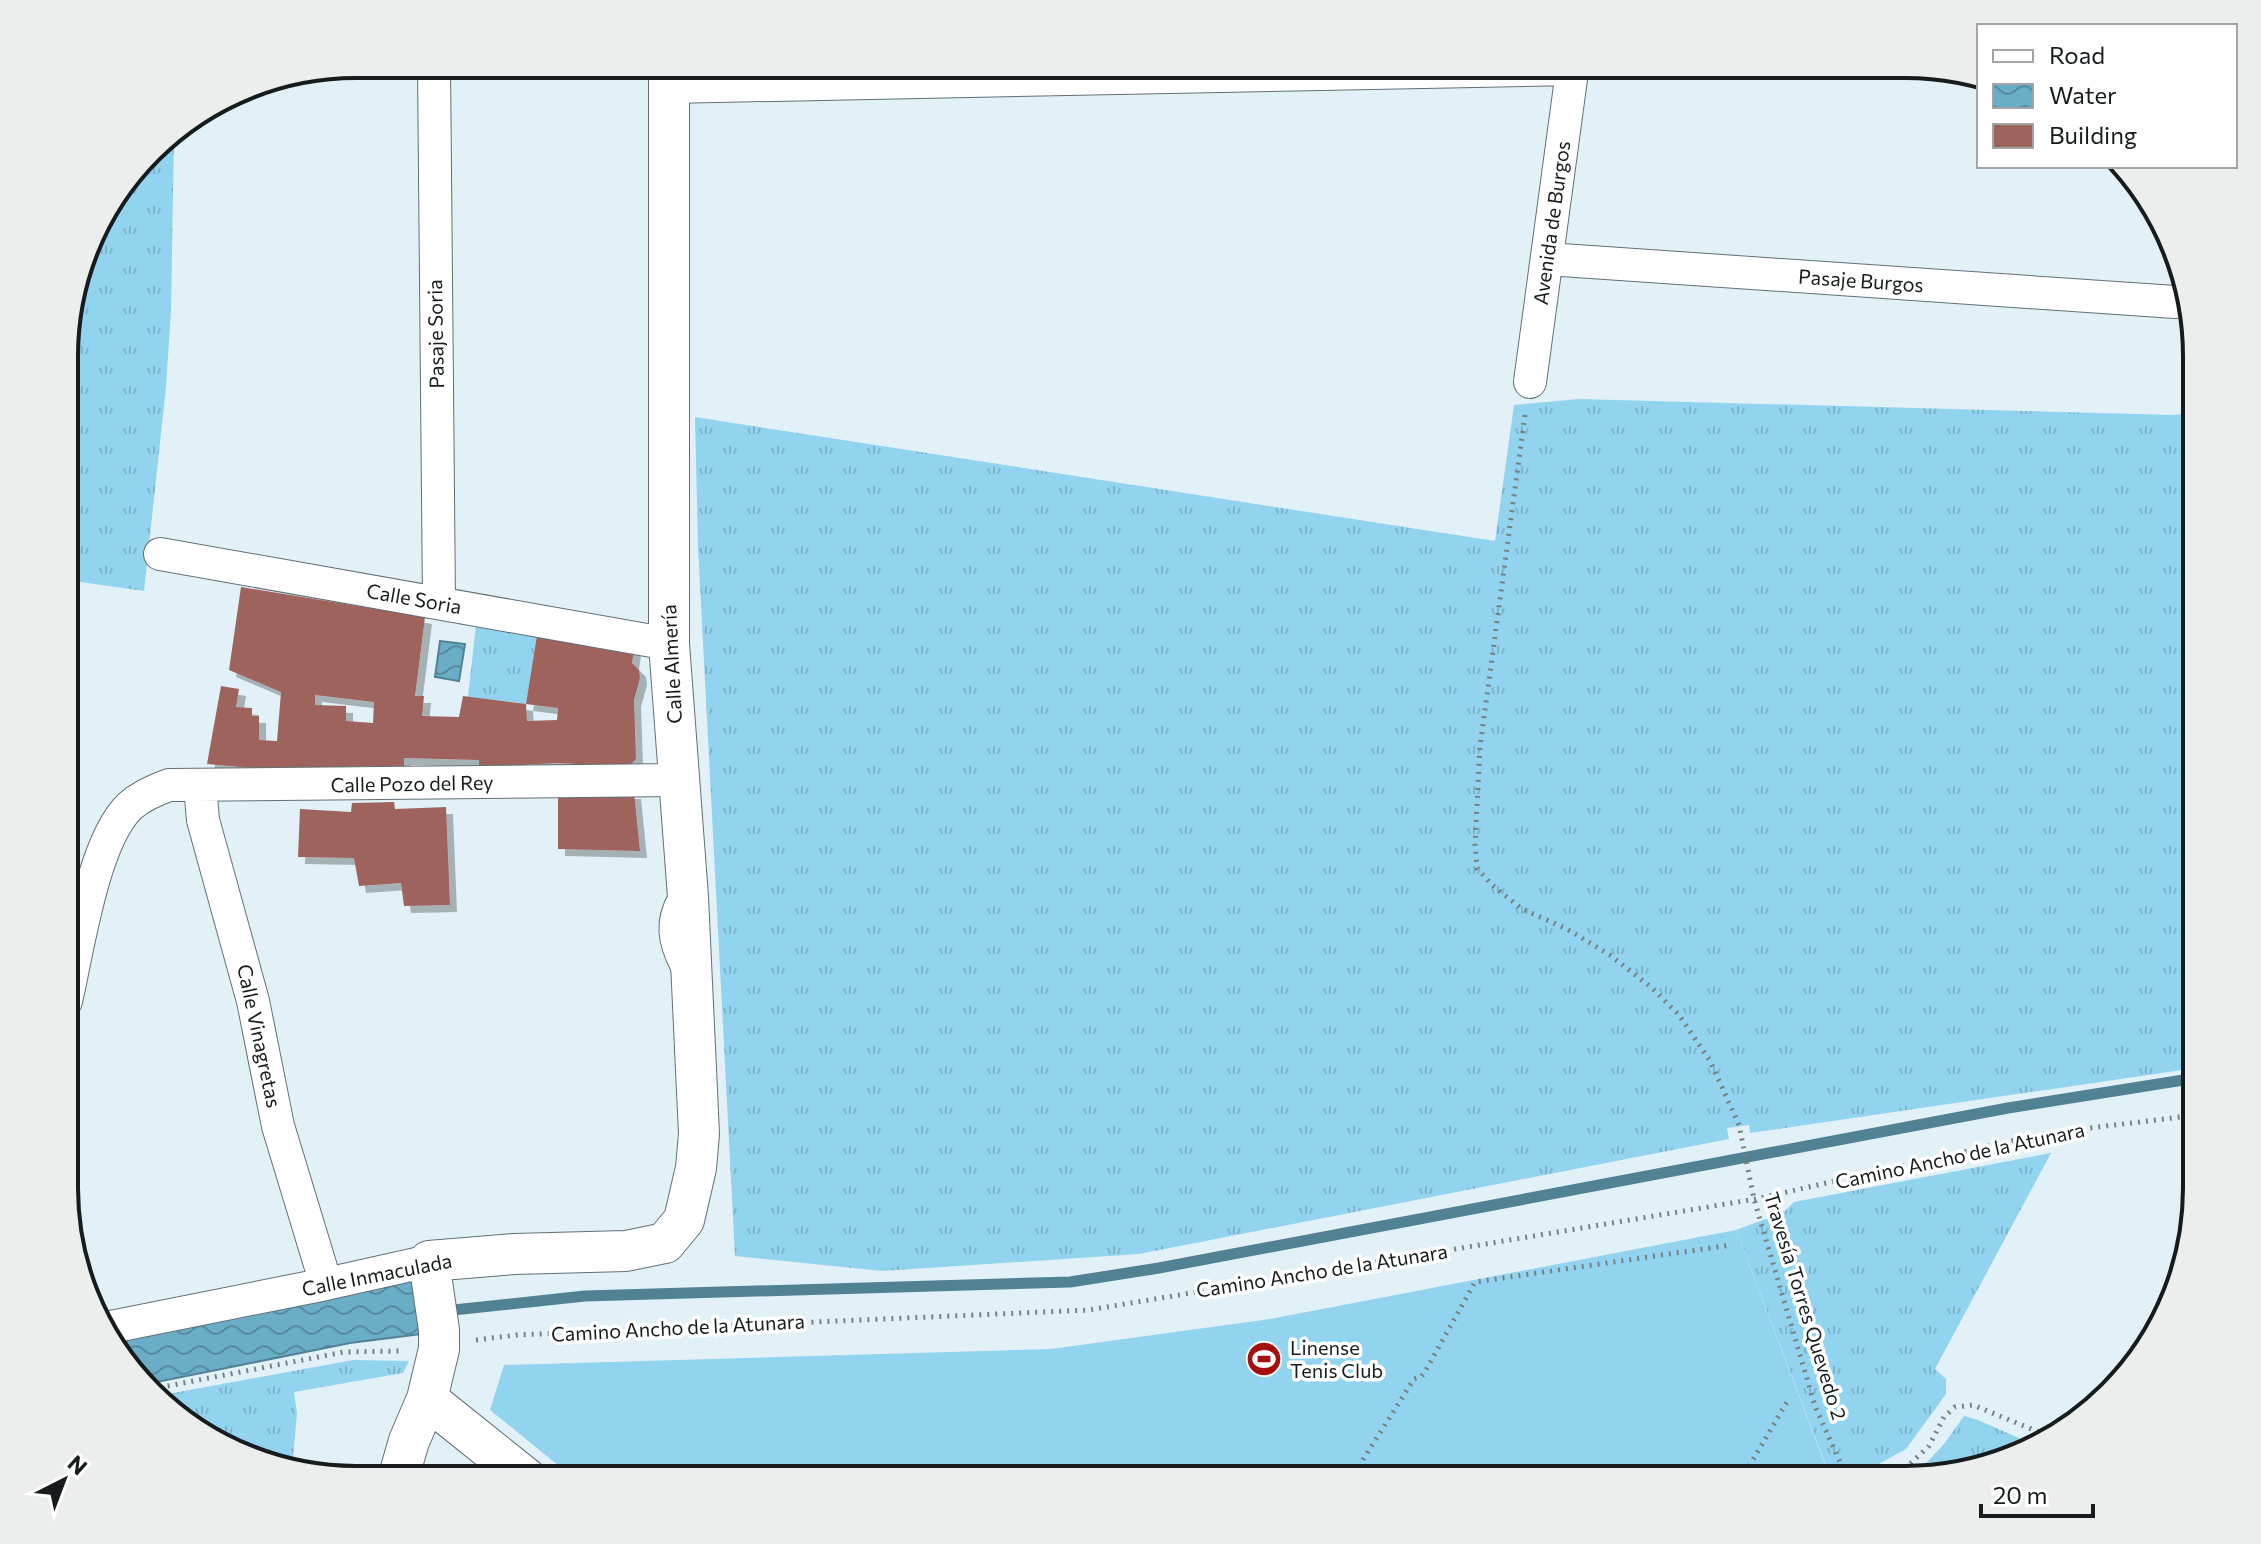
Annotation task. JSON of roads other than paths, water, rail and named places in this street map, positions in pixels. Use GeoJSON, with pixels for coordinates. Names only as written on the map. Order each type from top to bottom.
{"type":"FeatureCollection","features":[{"type":"Feature","properties":{"kind":"street","name":"Avenida de Burgos"},"geometry":{"type":"LineString","coordinates":[[1530,382],[1571,78]]}},
{"type":"Feature","properties":{"kind":"street","name":"Pasaje Soria"},"geometry":{"type":"LineString","coordinates":[[434,79],[439,603]]}},
{"type":"Feature","properties":{"kind":"street","name":"Calle Almería"},"geometry":{"type":"LineString","coordinates":[[655,1246],[674,1236],[684,1220],[696,1168],[699,1134],[686,881],[669,644],[669,79]]}},
{"type":"Feature","properties":{"kind":"street","name":"Pasaje Burgos"},"geometry":{"type":"LineString","coordinates":[[1547,259],[2175,302]]}},
{"type":"Feature","properties":{"kind":"street","name":"Calle Soria"},"geometry":{"type":"LineString","coordinates":[[160,554],[669,644]]}},
{"type":"Feature","properties":{"kind":"street","name":"Calle Pozo del Rey"},"geometry":{"type":"LineString","coordinates":[[78,950],[110,833],[130,806],[147,794],[169,785],[679,780]]}},
{"type":"Feature","properties":{"kind":"street","name":"Calle Vinagretas"},"geometry":{"type":"LineString","coordinates":[[200,786],[203,820],[253,1001],[278,1126],[326,1284]]}},
{"type":"Feature","properties":{"kind":"street","name":"Calle Inmaculada"},"geometry":{"type":"LineString","coordinates":[[115,1326],[326,1284],[514,1254],[626,1251],[655,1246]]}},
{"type":"Feature","properties":{"kind":"street"},"geometry":{"type":"LineString","coordinates":[[402,1466],[427,1399],[439,1340],[430,1267]]}},
{"type":"Feature","properties":{"kind":"street"},"geometry":{"type":"LineString","coordinates":[[427,1399],[511,1466]]}},
{"type":"Feature","properties":{"kind":"water"},"geometry":{"type":"Polygon","coordinates":[[[440,641],[465,644],[459,681],[435,677],[440,641]]]}},
{"type":"Feature","properties":{"kind":"water"},"geometry":{"type":"Polygon","coordinates":[[[420,1276],[430,1333],[350,1343],[156,1382],[122,1338],[420,1276]]]}},
{"type":"Feature","properties":{"kind":"waterway"},"geometry":{"type":"LineString","coordinates":[[444,1311],[585,1296],[1070,1282],[1159,1268],[2008,1108],[2182,1080]]}},
{"type":"Feature","properties":{"kind":"place","name":"Linense Tenis Club"},"geometry":{"type":"Point","coordinates":[1264,1359]}}]}
